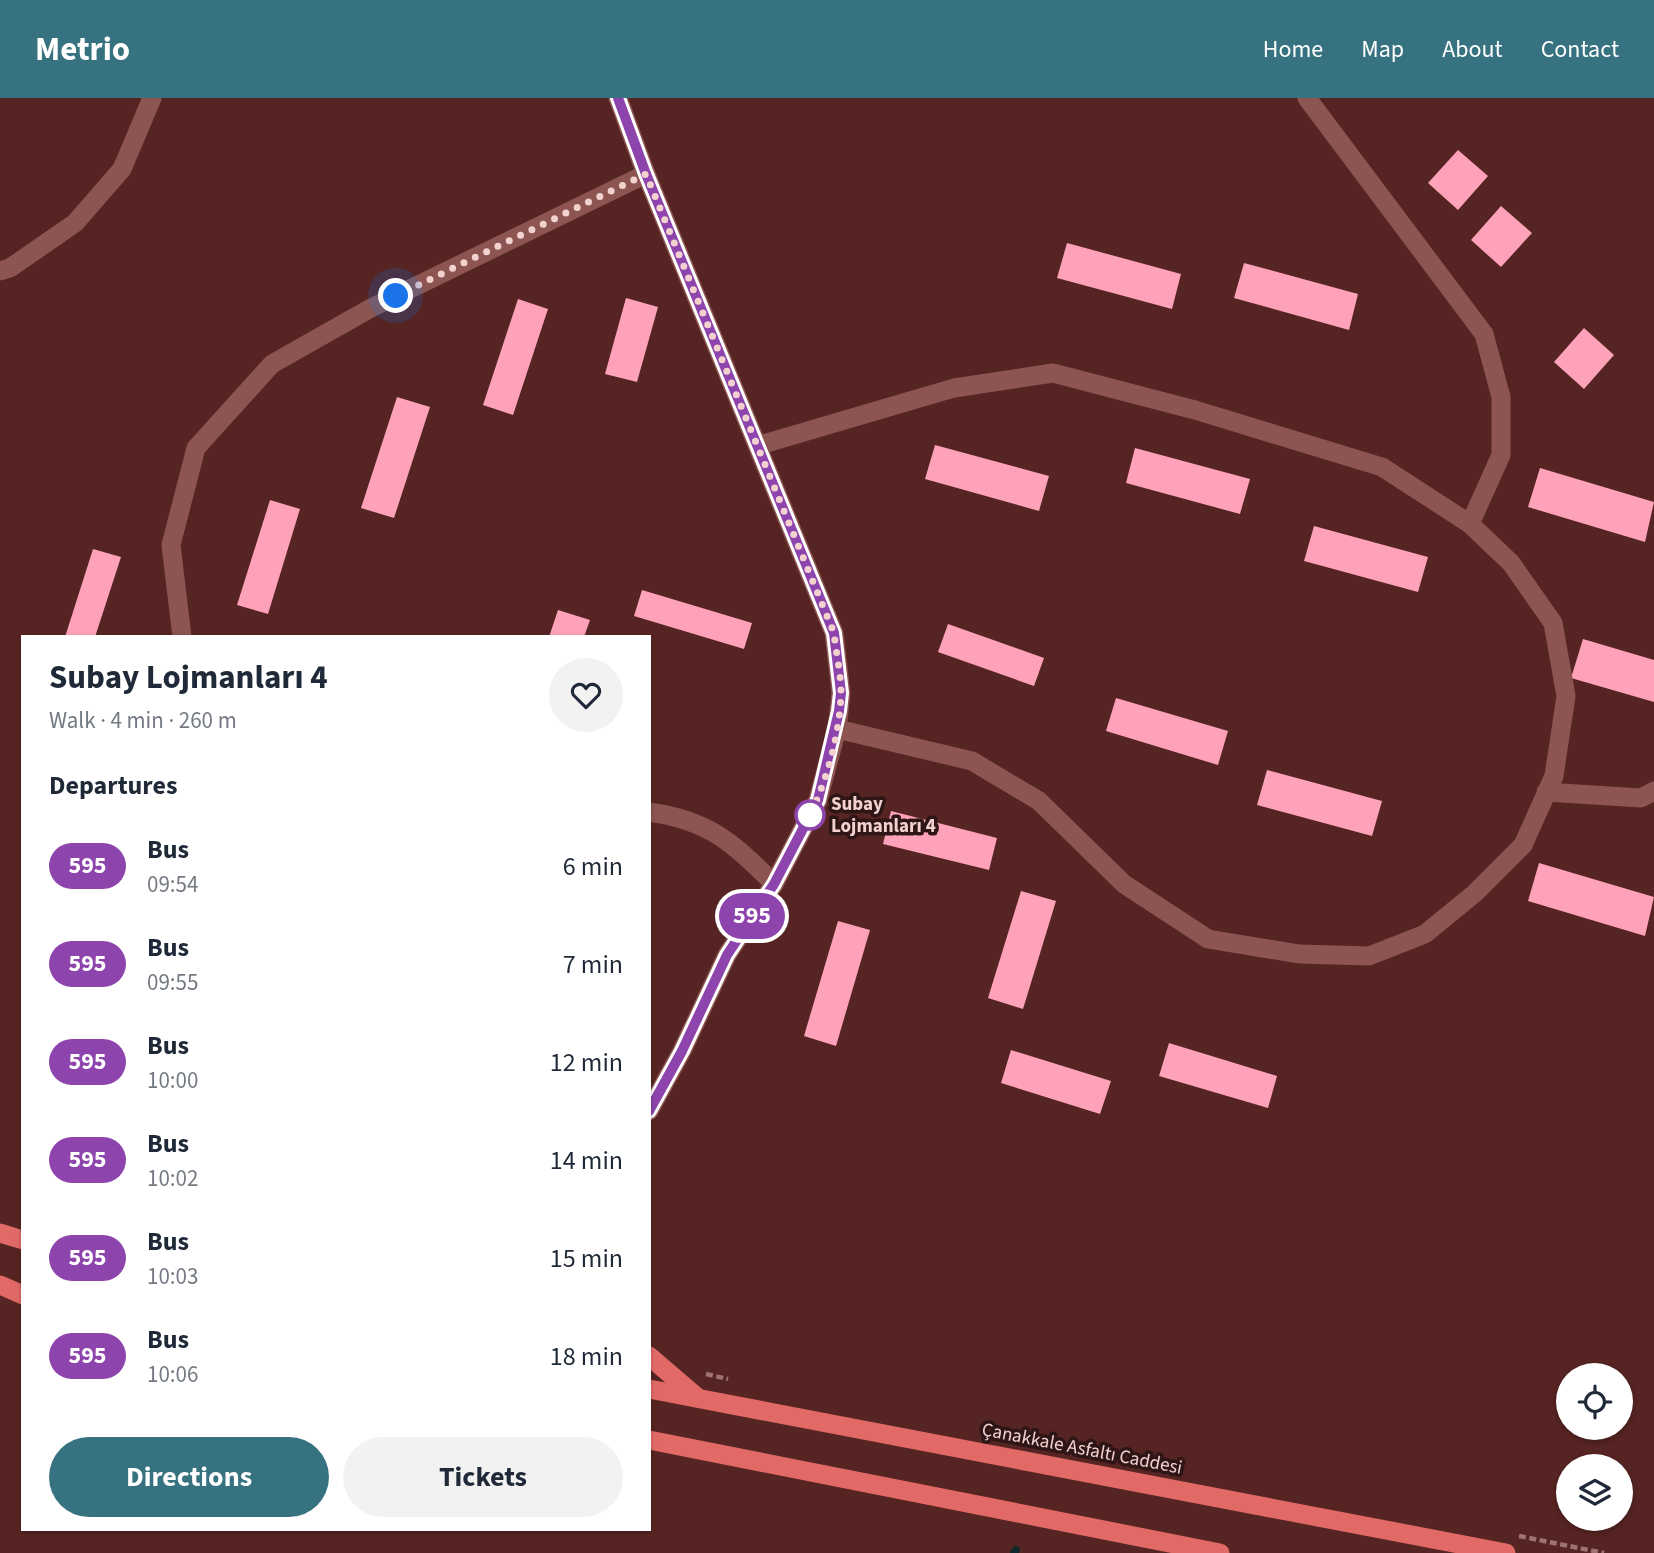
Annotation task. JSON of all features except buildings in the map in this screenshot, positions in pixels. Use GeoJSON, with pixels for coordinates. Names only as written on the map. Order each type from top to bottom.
{"type":"FeatureCollection","features":[{"type":"Feature","properties":{"kind":"highway"},"geometry":{"type":"LineString","coordinates":[[0,1233],[21,1239]]}},
{"type":"Feature","properties":{"kind":"highway"},"geometry":{"type":"LineString","coordinates":[[0,1285],[21,1294]]}},
{"type":"Feature","properties":{"kind":"highway"},"geometry":{"type":"LineString","coordinates":[[651,1358],[699,1399]]}},
{"type":"Feature","properties":{"kind":"highway","name":"Çanakkale Asfaltı Caddesi"},"geometry":{"type":"LineString","coordinates":[[651,1389],[1506,1553]]}},
{"type":"Feature","properties":{"kind":"highway"},"geometry":{"type":"LineString","coordinates":[[651,1440],[1220,1553]]}},
{"type":"Feature","properties":{"kind":"street"},"geometry":{"type":"LineString","coordinates":[[0,271],[10,268],[75,223],[107,187],[122,169],[152,98]]}},
{"type":"Feature","properties":{"kind":"street"},"geometry":{"type":"LineString","coordinates":[[618,98],[646,174],[760,445],[834,633],[841,693],[837,729],[818,800],[774,884],[727,955],[682,1051],[651,1107]]}},
{"type":"Feature","properties":{"kind":"street"},"geometry":{"type":"LineString","coordinates":[[1307,98],[1484,334],[1501,397],[1501,455],[1470,524]]}},
{"type":"Feature","properties":{"kind":"street"},"geometry":{"type":"LineString","coordinates":[[182,635],[171,545],[196,448],[272,364],[371,308],[646,174]]}},
{"type":"Feature","properties":{"kind":"street"},"geometry":{"type":"LineString","coordinates":[[760,445],[954,388],[1053,373],[1195,410],[1382,467],[1470,524],[1511,563],[1553,623],[1566,696],[1554,776],[1523,845],[1475,892],[1425,934],[1369,956],[1299,954],[1208,939],[1125,884],[1039,801],[972,761],[837,729]]}},
{"type":"Feature","properties":{"kind":"street"},"geometry":{"type":"LineString","coordinates":[[1546,792],[1641,798],[1654,791]]}},
{"type":"Feature","properties":{"kind":"street"},"geometry":{"type":"LineString","coordinates":[[651,812],[682,817],[737,846],[774,884]]}},
{"type":"Feature","properties":{"kind":"bus line","name":"595"},"geometry":{"type":"LineString","coordinates":[[618,98],[646,174],[760,445],[834,633],[841,693],[837,729],[818,800],[774,884],[727,955],[682,1051],[651,1107]]}},
{"type":"Feature","properties":{"kind":"place","name":"Subay Lojmanları 4"},"geometry":{"type":"Point","coordinates":[810,815]}},
{"type":"Feature","properties":{"kind":"route"},"geometry":{"type":"LineString","coordinates":[[396,296],[646,174],[760,445],[834,633],[841,693],[837,729],[818,800],[807,821],[810,815]]}}]}
